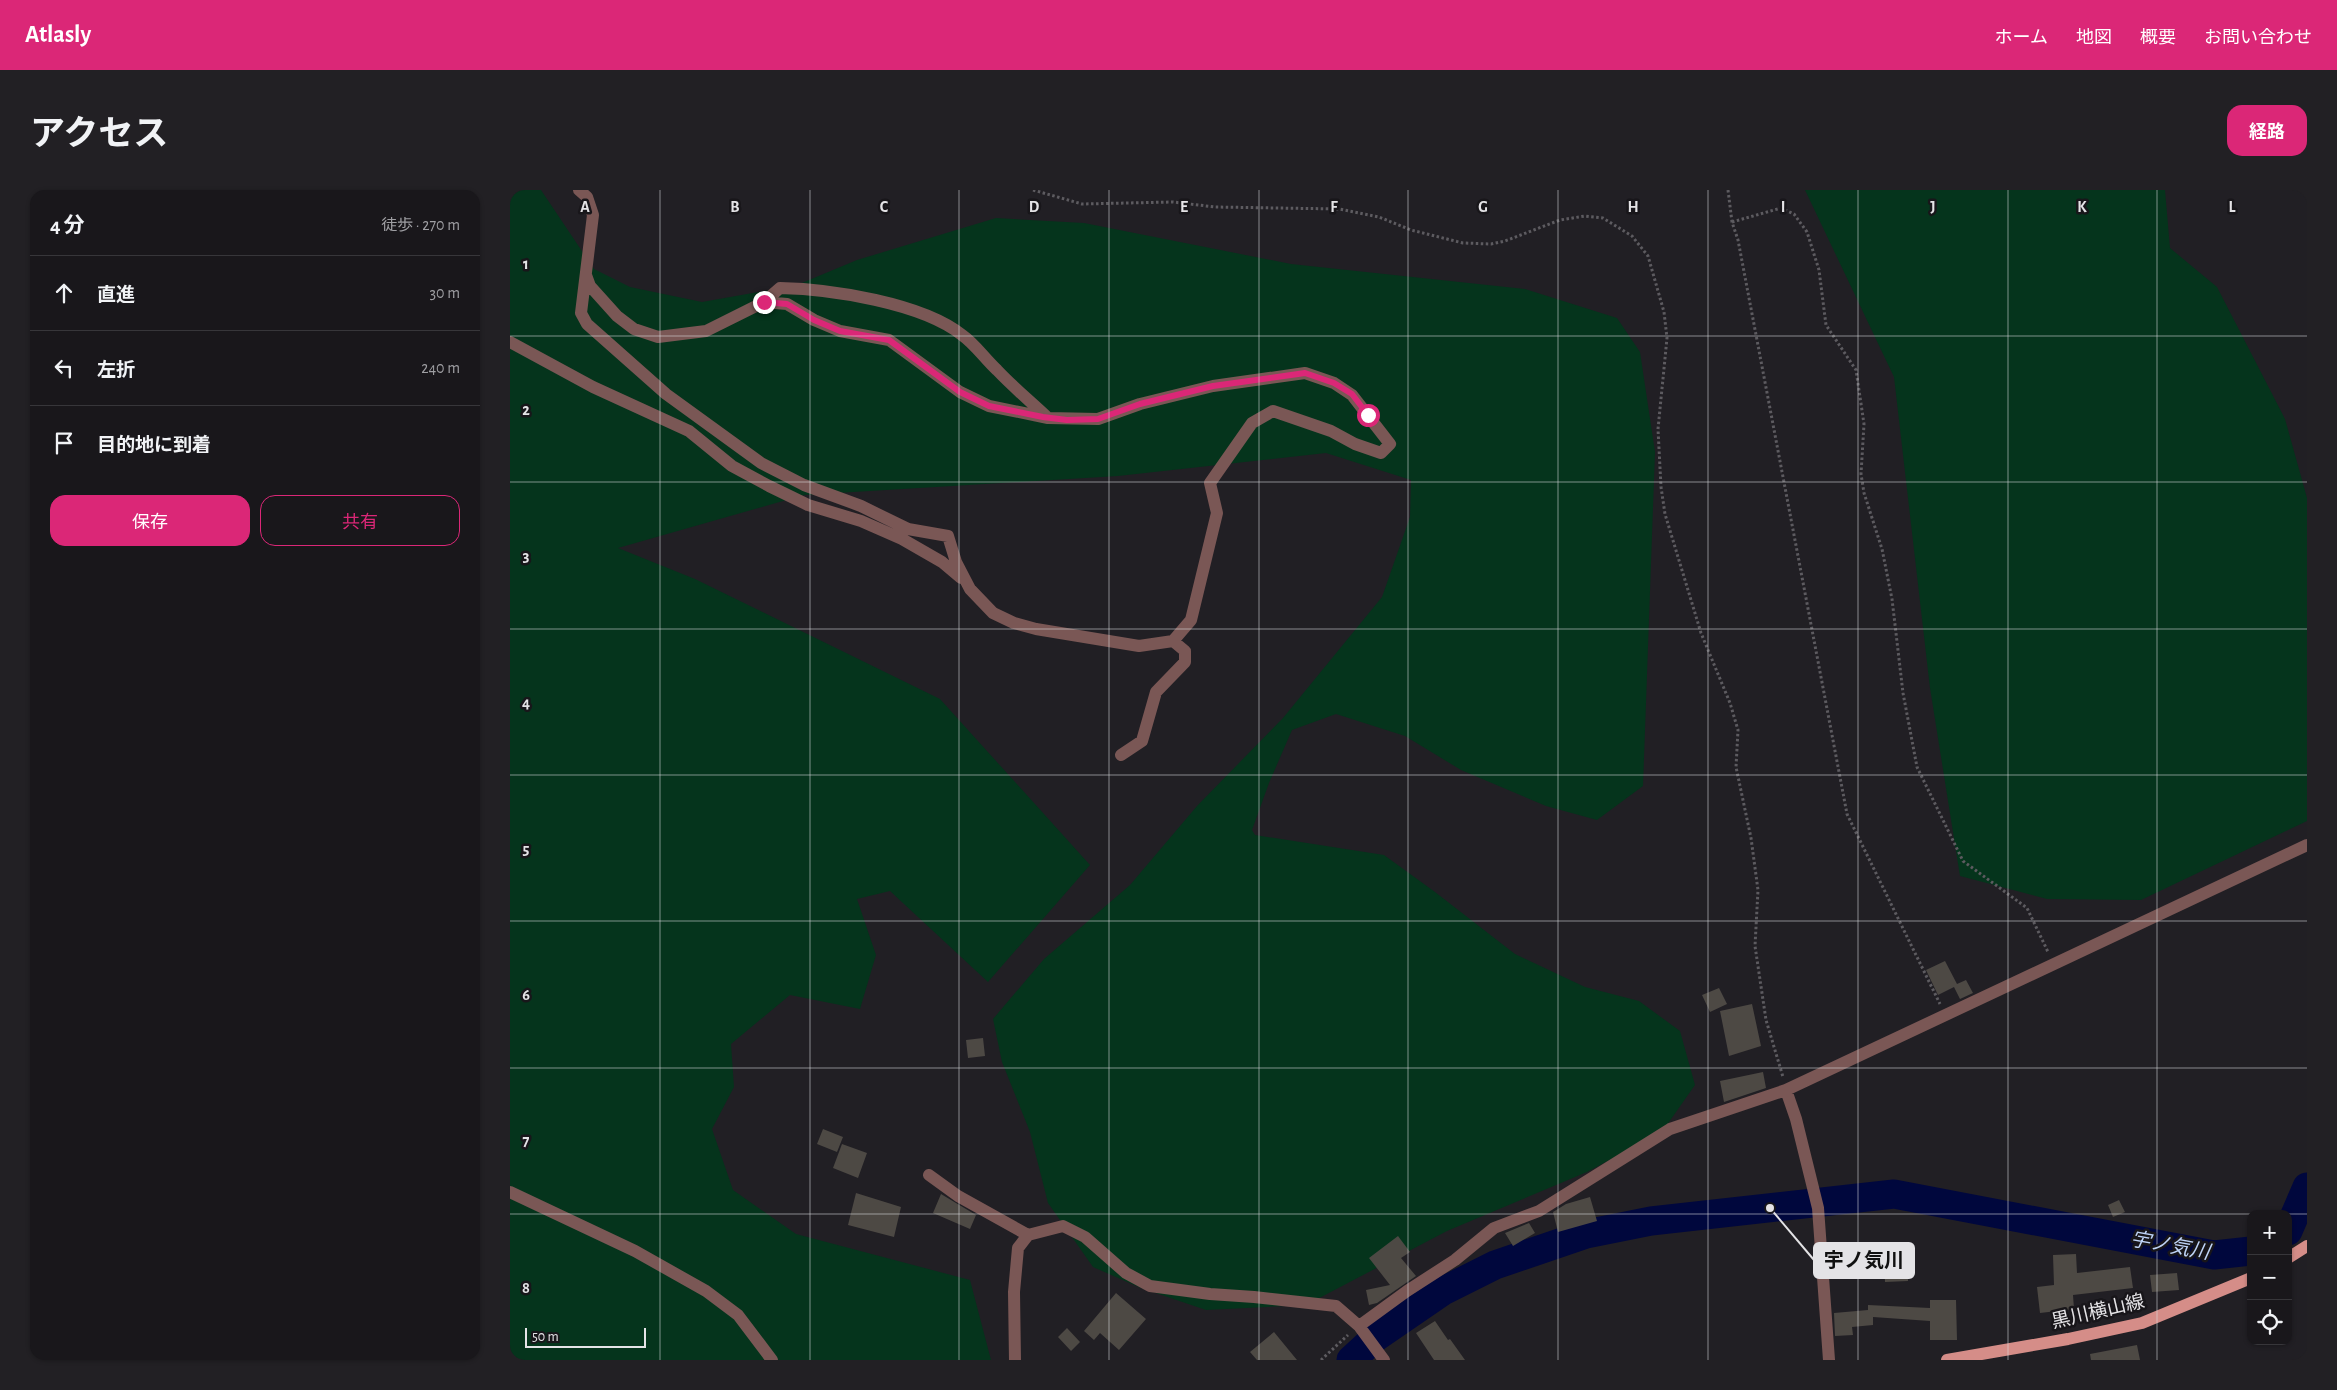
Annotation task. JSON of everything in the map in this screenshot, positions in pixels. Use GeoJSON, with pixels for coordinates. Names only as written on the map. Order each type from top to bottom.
{"type":"FeatureCollection","features":[{"type":"Feature","properties":{"kind":"main road"},"geometry":{"type":"LineString","coordinates":[[2292,1255],[2307,1246]]}},
{"type":"Feature","properties":{"kind":"main road","name":"黒川横山線"},"geometry":{"type":"LineString","coordinates":[[1947,1360],[2068,1339],[2142,1323],[2247,1280]]}},
{"type":"Feature","properties":{"kind":"street"},"geometry":{"type":"LineString","coordinates":[[579,190],[587,197],[593,215],[581,313],[587,324],[666,394],[761,463],[804,485],[861,506],[908,529],[948,536],[956,562],[970,589],[993,613],[1014,623],[1139,646],[1173,641],[1191,620],[1217,513],[1210,484],[1252,423],[1273,411],[1332,431],[1355,444],[1381,453],[1390,444],[1352,394],[1334,383],[1305,373],[1213,386],[1140,404],[1098,419],[1048,418],[989,406],[960,392],[889,340],[840,331],[814,320],[787,304],[764,302]]}},
{"type":"Feature","properties":{"kind":"street"},"geometry":{"type":"LineString","coordinates":[[586,274],[590,286],[617,316],[634,328],[658,337],[706,331],[764,302],[780,288],[809,289],[890,303],[937,318],[964,335],[998,372],[1048,418]]}},
{"type":"Feature","properties":{"kind":"street"},"geometry":{"type":"LineString","coordinates":[[510,342],[601,391],[689,431],[732,466],[770,486],[808,505],[860,521],[902,539],[942,562],[967,583]]}},
{"type":"Feature","properties":{"kind":"street"},"geometry":{"type":"LineString","coordinates":[[1122,755],[1142,741],[1156,692],[1185,662],[1185,651],[1173,641]]}},
{"type":"Feature","properties":{"kind":"street"},"geometry":{"type":"LineString","coordinates":[[1359,1326],[1407,1291],[1455,1260],[1494,1228],[1539,1211],[1670,1129],[1786,1090],[2307,845]]}},
{"type":"Feature","properties":{"kind":"street"},"geometry":{"type":"LineString","coordinates":[[1786,1090],[1796,1119],[1803,1155],[1818,1208],[1829,1360]]}},
{"type":"Feature","properties":{"kind":"street"},"geometry":{"type":"LineString","coordinates":[[929,1175],[958,1196],[1028,1235]]}},
{"type":"Feature","properties":{"kind":"street"},"geometry":{"type":"LineString","coordinates":[[510,1192],[635,1251],[706,1291],[738,1315],[772,1360]]}},
{"type":"Feature","properties":{"kind":"street"},"geometry":{"type":"LineString","coordinates":[[1015,1360],[1014,1292],[1018,1248],[1028,1235],[1063,1226],[1085,1237],[1126,1273],[1150,1286],[1210,1294],[1336,1306],[1359,1326],[1383,1358]]}},
{"type":"Feature","properties":{"kind":"path"},"geometry":{"type":"LineString","coordinates":[[1033,190],[1082,204],[1173,202],[1215,208],[1338,209],[1379,217],[1411,230],[1463,243],[1490,244],[1505,241],[1560,220],[1585,216],[1603,218],[1632,236],[1648,256],[1664,312],[1667,338],[1658,429],[1661,488],[1665,514],[1701,632],[1730,703],[1738,730],[1736,767],[1751,838],[1758,890],[1754,946],[1766,1020],[1779,1058],[1786,1090]]}},
{"type":"Feature","properties":{"kind":"path"},"geometry":{"type":"LineString","coordinates":[[1728,190],[1732,222],[1738,240],[1847,814],[1946,1015]]}},
{"type":"Feature","properties":{"kind":"path"},"geometry":{"type":"LineString","coordinates":[[1732,222],[1781,208],[1794,214],[1807,232],[1819,270],[1826,325],[1856,370],[1864,424],[1861,474],[1864,493],[1882,549],[1891,590],[1903,694],[1917,767],[1963,861],[2027,908],[2054,964]]}},
{"type":"Feature","properties":{"kind":"path"},"geometry":{"type":"LineString","coordinates":[[1321,1360],[1359,1326]]}},
{"type":"Feature","properties":{"kind":"green space"},"geometry":{"type":"Polygon","coordinates":[[[510,190],[541,190],[594,269],[630,287],[702,302],[797,285],[857,260],[996,218],[1084,223],[1291,264],[1525,289],[1617,318],[1640,352],[1655,452],[1643,786],[1597,820],[1546,806],[1461,770],[1405,736],[1336,714],[1292,730],[1269,783],[1252,830],[1255,835],[1384,855],[1515,954],[1585,987],[1639,1001],[1680,1031],[1695,1085],[1662,1132],[1587,1172],[1447,1231],[1306,1305],[1206,1310],[1141,1288],[1093,1267],[1048,1203],[1030,1132],[1002,1062],[993,1019],[1044,959],[1130,885],[1197,806],[1283,718],[1382,597],[1410,517],[1411,480],[1326,453],[1118,476],[804,495],[618,548],[695,579],[940,699],[1090,865],[988,982],[890,891],[857,899],[876,955],[860,1009],[790,995],[731,1044],[734,1087],[712,1129],[733,1190],[796,1234],[970,1280],[991,1360],[510,1360],[510,190]]]}},
{"type":"Feature","properties":{"kind":"green space"},"geometry":{"type":"Polygon","coordinates":[[[1805,190],[2165,190],[2170,248],[2217,287],[2285,419],[2307,498],[2307,821],[2141,900],[2047,899],[1960,876],[1930,688],[1894,377],[1805,190]]]}},
{"type":"Feature","properties":{"kind":"building"},"geometry":{"type":"Polygon","coordinates":[[[1945,961],[1957,984],[1966,980],[1973,993],[1960,999],[1954,987],[1938,995],[1926,970],[1945,961]]]}},
{"type":"Feature","properties":{"kind":"building"},"geometry":{"type":"Polygon","coordinates":[[[1719,988],[1727,1004],[1710,1012],[1702,995],[1719,988]]]}},
{"type":"Feature","properties":{"kind":"building"},"geometry":{"type":"Polygon","coordinates":[[[1752,1004],[1761,1046],[1729,1056],[1720,1011],[1752,1004]]]}},
{"type":"Feature","properties":{"kind":"building"},"geometry":{"type":"Polygon","coordinates":[[[983,1038],[985,1056],[968,1058],[966,1040],[983,1038]]]}},
{"type":"Feature","properties":{"kind":"building"},"geometry":{"type":"Polygon","coordinates":[[[1763,1072],[1766,1088],[1724,1102],[1720,1081],[1763,1072]]]}},
{"type":"Feature","properties":{"kind":"building"},"geometry":{"type":"Polygon","coordinates":[[[823,1129],[843,1137],[837,1152],[817,1144],[823,1129]]]}},
{"type":"Feature","properties":{"kind":"building"},"geometry":{"type":"Polygon","coordinates":[[[842,1144],[867,1153],[858,1178],[833,1168],[842,1144]]]}},
{"type":"Feature","properties":{"kind":"building"},"geometry":{"type":"Polygon","coordinates":[[[856,1193],[901,1207],[894,1237],[848,1225],[856,1193]]]}},
{"type":"Feature","properties":{"kind":"building"},"geometry":{"type":"Polygon","coordinates":[[[941,1194],[976,1215],[970,1229],[933,1213],[941,1194]]]}},
{"type":"Feature","properties":{"kind":"building"},"geometry":{"type":"Polygon","coordinates":[[[1590,1197],[1597,1221],[1558,1232],[1553,1212],[1566,1204],[1590,1197]]]}},
{"type":"Feature","properties":{"kind":"building"},"geometry":{"type":"Polygon","coordinates":[[[2119,1200],[2125,1212],[2113,1217],[2108,1205],[2119,1200]]]}},
{"type":"Feature","properties":{"kind":"building"},"geometry":{"type":"Polygon","coordinates":[[[1529,1223],[1535,1233],[1513,1246],[1505,1233],[1529,1223]]]}},
{"type":"Feature","properties":{"kind":"building"},"geometry":{"type":"Polygon","coordinates":[[[1398,1236],[1410,1252],[1401,1258],[1416,1276],[1377,1303],[1369,1305],[1366,1290],[1390,1285],[1369,1258],[1398,1236]]]}},
{"type":"Feature","properties":{"kind":"building"},"geometry":{"type":"Polygon","coordinates":[[[2076,1254],[2077,1273],[2130,1267],[2133,1288],[2073,1295],[2074,1309],[2040,1313],[2037,1287],[2054,1285],[2053,1255],[2076,1254]]]}},
{"type":"Feature","properties":{"kind":"building"},"geometry":{"type":"Polygon","coordinates":[[[1907,1260],[1908,1281],[1885,1282],[1884,1262],[1907,1260]]]}},
{"type":"Feature","properties":{"kind":"building"},"geometry":{"type":"Polygon","coordinates":[[[2177,1273],[2179,1290],[2152,1292],[2150,1275],[2177,1273]]]}},
{"type":"Feature","properties":{"kind":"building"},"geometry":{"type":"Polygon","coordinates":[[[1116,1293],[1146,1319],[1119,1350],[1100,1333],[1094,1340],[1084,1331],[1116,1293]]]}},
{"type":"Feature","properties":{"kind":"building"},"geometry":{"type":"Polygon","coordinates":[[[1930,1300],[1956,1300],[1957,1340],[1930,1340],[1930,1321],[1873,1317],[1873,1325],[1852,1327],[1853,1335],[1835,1336],[1834,1313],[1868,1310],[1868,1305],[1930,1308],[1930,1300]]]}},
{"type":"Feature","properties":{"kind":"building"},"geometry":{"type":"Polygon","coordinates":[[[1435,1321],[1465,1360],[1434,1360],[1416,1333],[1435,1321]]]}},
{"type":"Feature","properties":{"kind":"building"},"geometry":{"type":"Polygon","coordinates":[[[1067,1328],[1080,1342],[1071,1351],[1058,1337],[1067,1328]]]}},
{"type":"Feature","properties":{"kind":"building"},"geometry":{"type":"Polygon","coordinates":[[[1274,1332],[1297,1360],[1257,1360],[1250,1352],[1274,1332]]]}},
{"type":"Feature","properties":{"kind":"building"},"geometry":{"type":"Polygon","coordinates":[[[2137,1345],[2140,1360],[2091,1360],[2090,1354],[2137,1345]]]}},
{"type":"Feature","properties":{"kind":"waterway","name":"宇ノ気川"},"geometry":{"type":"LineString","coordinates":[[2292,1222],[2307,1187]]}},
{"type":"Feature","properties":{"kind":"waterway","name":"宇ノ気川"},"geometry":{"type":"LineString","coordinates":[[1351,1360],[1376,1337],[1443,1291],[1495,1265],[1586,1234],[1651,1221],[1894,1194],[2214,1255],[2247,1251]]}},
{"type":"Feature","properties":{"kind":"place","name":"宇ノ気川"},"geometry":{"type":"Point","coordinates":[1770,1208]}},
{"type":"Feature","properties":{"kind":"route"},"geometry":{"type":"LineString","coordinates":[[764,302],[787,304],[814,320],[840,331],[889,340],[960,392],[989,406],[1043,417],[1067,420],[1098,419],[1140,404],[1213,386],[1305,373],[1334,383],[1352,394],[1368,415]]}}]}
